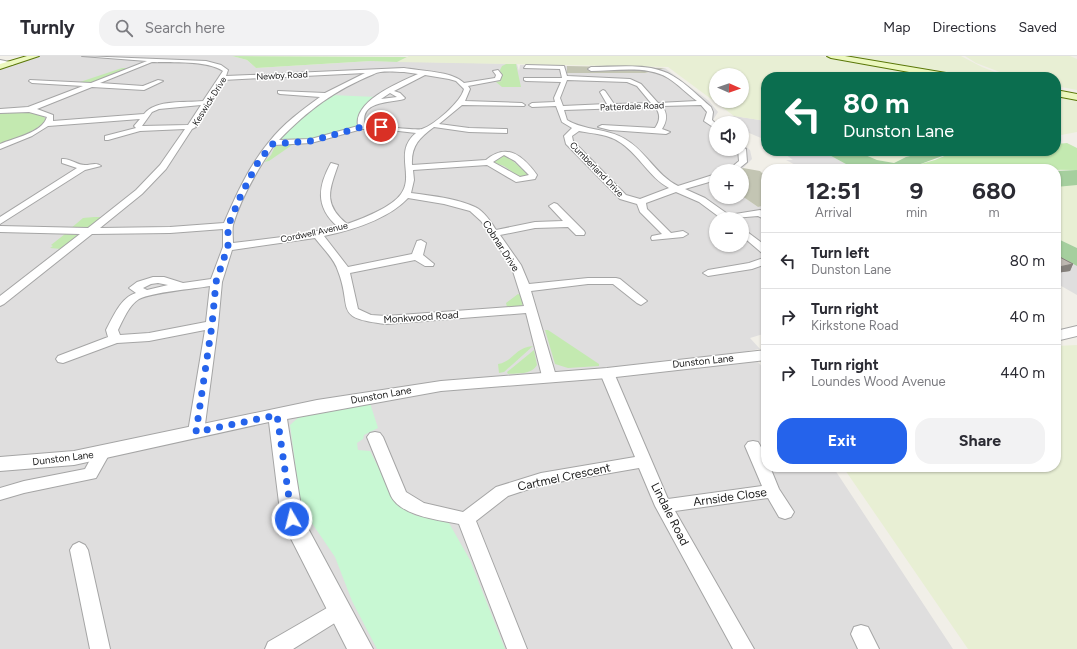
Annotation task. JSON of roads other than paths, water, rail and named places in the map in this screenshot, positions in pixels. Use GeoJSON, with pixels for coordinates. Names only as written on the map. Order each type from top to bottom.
{"type":"FeatureCollection","features":[{"type":"Feature","properties":{"kind":"main road"},"geometry":{"type":"LineString","coordinates":[[0,67],[35,56]]}},
{"type":"Feature","properties":{"kind":"main road"},"geometry":{"type":"LineString","coordinates":[[831,56],[923,72]]}},
{"type":"Feature","properties":{"kind":"main road"},"geometry":{"type":"LineString","coordinates":[[1061,94],[1077,97]]}},
{"type":"Feature","properties":{"kind":"street","name":"Keswick Drive"},"geometry":{"type":"LineString","coordinates":[[0,302],[139,192],[163,168],[208,103],[224,78],[226,71],[212,64],[85,56]]}},
{"type":"Feature","properties":{"kind":"street"},"geometry":{"type":"LineString","coordinates":[[27,110],[156,60]]}},
{"type":"Feature","properties":{"kind":"street"},"geometry":{"type":"LineString","coordinates":[[0,62],[12,63]]}},
{"type":"Feature","properties":{"kind":"street"},"geometry":{"type":"LineString","coordinates":[[196,432],[212,325],[216,282],[228,246],[228,226],[241,195],[257,164],[272,144],[297,118],[326,95],[389,66]]}},
{"type":"Feature","properties":{"kind":"street"},"geometry":{"type":"LineString","coordinates":[[102,73],[125,67],[136,68]]}},
{"type":"Feature","properties":{"kind":"street"},"geometry":{"type":"LineString","coordinates":[[526,67],[562,67],[564,79],[557,98],[564,121],[621,140],[645,160],[658,177],[677,189],[706,202],[719,212]]}},
{"type":"Feature","properties":{"kind":"street"},"geometry":{"type":"LineString","coordinates":[[591,69],[644,69],[655,71],[671,77],[709,108],[709,116]]}},
{"type":"Feature","properties":{"kind":"street"},"geometry":{"type":"LineString","coordinates":[[379,70],[427,72],[450,77],[467,89],[468,94],[462,103],[422,132],[415,138],[409,147],[407,158],[411,180],[405,196]]}},
{"type":"Feature","properties":{"kind":"street","name":"Newby Road"},"geometry":{"type":"LineString","coordinates":[[224,78],[379,70]]}},
{"type":"Feature","properties":{"kind":"street"},"geometry":{"type":"LineString","coordinates":[[463,85],[498,79],[499,75],[496,71]]}},
{"type":"Feature","properties":{"kind":"street"},"geometry":{"type":"LineString","coordinates":[[526,79],[628,80],[655,71]]}},
{"type":"Feature","properties":{"kind":"street","name":"Newby Road"},"geometry":{"type":"LineString","coordinates":[[340,72],[356,80]]}},
{"type":"Feature","properties":{"kind":"street"},"geometry":{"type":"LineString","coordinates":[[362,127],[359,123],[361,113],[374,102],[389,91],[427,72]]}},
{"type":"Feature","properties":{"kind":"street"},"geometry":{"type":"LineString","coordinates":[[71,84],[89,77]]}},
{"type":"Feature","properties":{"kind":"street"},"geometry":{"type":"LineString","coordinates":[[42,78],[30,82],[144,88]]}},
{"type":"Feature","properties":{"kind":"street"},"geometry":{"type":"LineString","coordinates":[[628,80],[642,87],[657,105],[664,117],[662,126],[658,130]]}},
{"type":"Feature","properties":{"kind":"street"},"geometry":{"type":"LineString","coordinates":[[131,94],[160,81]]}},
{"type":"Feature","properties":{"kind":"street"},"geometry":{"type":"LineString","coordinates":[[374,102],[383,102],[402,98],[398,94],[389,91]]}},
{"type":"Feature","properties":{"kind":"street"},"geometry":{"type":"LineString","coordinates":[[280,92],[326,95]]}},
{"type":"Feature","properties":{"kind":"street"},"geometry":{"type":"LineString","coordinates":[[603,92],[612,107]]}},
{"type":"Feature","properties":{"kind":"street"},"geometry":{"type":"LineString","coordinates":[[505,106],[515,98]]}},
{"type":"Feature","properties":{"kind":"street"},"geometry":{"type":"LineString","coordinates":[[140,129],[138,126],[153,109],[162,106],[208,103]]}},
{"type":"Feature","properties":{"kind":"street"},"geometry":{"type":"LineString","coordinates":[[462,103],[505,106],[522,105]]}},
{"type":"Feature","properties":{"kind":"street","name":"Patterdale Road"},"geometry":{"type":"LineString","coordinates":[[532,105],[612,107],[704,103]]}},
{"type":"Feature","properties":{"kind":"street"},"geometry":{"type":"LineString","coordinates":[[0,111],[27,110],[47,113],[51,116],[51,120],[47,124],[0,147]]}},
{"type":"Feature","properties":{"kind":"street"},"geometry":{"type":"LineString","coordinates":[[47,124],[146,116]]}},
{"type":"Feature","properties":{"kind":"street"},"geometry":{"type":"LineString","coordinates":[[494,132],[497,123]]}},
{"type":"Feature","properties":{"kind":"street"},"geometry":{"type":"LineString","coordinates":[[432,125],[494,132],[504,131]]}},
{"type":"Feature","properties":{"kind":"street"},"geometry":{"type":"LineString","coordinates":[[580,126],[658,130],[666,132]]}},
{"type":"Feature","properties":{"kind":"street","name":"Cumberland Drive"},"geometry":{"type":"LineString","coordinates":[[580,126],[572,131],[568,136],[569,142],[623,197],[641,202]]}},
{"type":"Feature","properties":{"kind":"street"},"geometry":{"type":"LineString","coordinates":[[108,138],[140,129],[192,127]]}},
{"type":"Feature","properties":{"kind":"street"},"geometry":{"type":"LineString","coordinates":[[272,144],[311,141],[362,127],[381,127],[422,132]]}},
{"type":"Feature","properties":{"kind":"street"},"geometry":{"type":"LineString","coordinates":[[408,168],[488,162],[519,180],[532,177],[533,175],[521,163],[508,154],[497,154],[488,162]]}},
{"type":"Feature","properties":{"kind":"street"},"geometry":{"type":"LineString","coordinates":[[65,161],[83,168]]}},
{"type":"Feature","properties":{"kind":"street"},"geometry":{"type":"LineString","coordinates":[[334,165],[324,197],[326,207],[344,227]]}},
{"type":"Feature","properties":{"kind":"street"},"geometry":{"type":"LineString","coordinates":[[0,221],[83,168],[97,166]]}},
{"type":"Feature","properties":{"kind":"street"},"geometry":{"type":"LineString","coordinates":[[329,178],[340,178]]}},
{"type":"Feature","properties":{"kind":"street"},"geometry":{"type":"LineString","coordinates":[[669,236],[643,210],[641,202],[653,196],[709,178]]}},
{"type":"Feature","properties":{"kind":"street","name":"Cordwell Avenue"},"geometry":{"type":"LineString","coordinates":[[228,246],[317,234],[344,227],[382,212],[405,196]]}},
{"type":"Feature","properties":{"kind":"street","name":"Cobnar Drive"},"geometry":{"type":"LineString","coordinates":[[405,196],[445,201],[473,210],[484,219],[516,265],[549,376]]}},
{"type":"Feature","properties":{"kind":"street"},"geometry":{"type":"LineString","coordinates":[[554,206],[580,233]]}},
{"type":"Feature","properties":{"kind":"street"},"geometry":{"type":"LineString","coordinates":[[749,215],[761,214]]}},
{"type":"Feature","properties":{"kind":"street"},"geometry":{"type":"LineString","coordinates":[[494,233],[536,225],[571,224]]}},
{"type":"Feature","properties":{"kind":"street"},"geometry":{"type":"LineString","coordinates":[[0,229],[131,232],[174,231],[228,226]]}},
{"type":"Feature","properties":{"kind":"street","name":"Monkwood Road"},"geometry":{"type":"LineString","coordinates":[[317,234],[330,249],[344,271],[349,306],[357,314],[372,319],[386,320],[530,309]]}},
{"type":"Feature","properties":{"kind":"street"},"geometry":{"type":"LineString","coordinates":[[656,238],[683,234]]}},
{"type":"Feature","properties":{"kind":"street"},"geometry":{"type":"LineString","coordinates":[[749,237],[761,247]]}},
{"type":"Feature","properties":{"kind":"street"},"geometry":{"type":"LineString","coordinates":[[417,256],[421,243]]}},
{"type":"Feature","properties":{"kind":"street"},"geometry":{"type":"LineString","coordinates":[[344,271],[417,256],[429,264]]}},
{"type":"Feature","properties":{"kind":"street"},"geometry":{"type":"LineString","coordinates":[[708,273],[724,274],[761,262]]}},
{"type":"Feature","properties":{"kind":"street"},"geometry":{"type":"LineString","coordinates":[[606,271],[641,301]]}},
{"type":"Feature","properties":{"kind":"street"},"geometry":{"type":"LineString","coordinates":[[524,288],[588,281],[616,281]]}},
{"type":"Feature","properties":{"kind":"street"},"geometry":{"type":"LineString","coordinates":[[115,339],[112,330],[124,308],[134,297],[216,282]]}},
{"type":"Feature","properties":{"kind":"street"},"geometry":{"type":"LineString","coordinates":[[63,359],[115,339],[149,337],[212,325]]}},
{"type":"Feature","properties":{"kind":"street"},"geometry":{"type":"LineString","coordinates":[[1061,335],[1077,331]]}},
{"type":"Feature","properties":{"kind":"street","name":"Dunston Lane"},"geometry":{"type":"LineString","coordinates":[[0,464],[74,458],[102,453],[382,394],[434,387],[549,376],[607,373],[761,356]]}},
{"type":"Feature","properties":{"kind":"street","name":"Lindale Road"},"geometry":{"type":"LineString","coordinates":[[607,373],[663,506],[744,649]]}},
{"type":"Feature","properties":{"kind":"street"},"geometry":{"type":"LineString","coordinates":[[277,415],[292,519],[360,649]]}},
{"type":"Feature","properties":{"kind":"street"},"geometry":{"type":"LineString","coordinates":[[375,437],[399,496],[420,509],[466,519],[517,649]]}},
{"type":"Feature","properties":{"kind":"street","name":"Arnside Close"},"geometry":{"type":"LineString","coordinates":[[753,446],[761,465]]}},
{"type":"Feature","properties":{"kind":"street"},"geometry":{"type":"LineString","coordinates":[[0,494],[90,474],[102,453]]}},
{"type":"Feature","properties":{"kind":"street","name":"Cartmel Crescent"},"geometry":{"type":"LineString","coordinates":[[466,519],[502,491],[541,479],[645,461]]}},
{"type":"Feature","properties":{"kind":"street","name":"Arnside Close"},"geometry":{"type":"LineString","coordinates":[[764,472],[772,491],[785,512]]}},
{"type":"Feature","properties":{"kind":"street","name":"Arnside Close"},"geometry":{"type":"LineString","coordinates":[[663,506],[772,491]]}},
{"type":"Feature","properties":{"kind":"street"},"geometry":{"type":"LineString","coordinates":[[79,550],[100,649]]}},
{"type":"Feature","properties":{"kind":"street"},"geometry":{"type":"LineString","coordinates":[[274,649],[339,610]]}}]}
